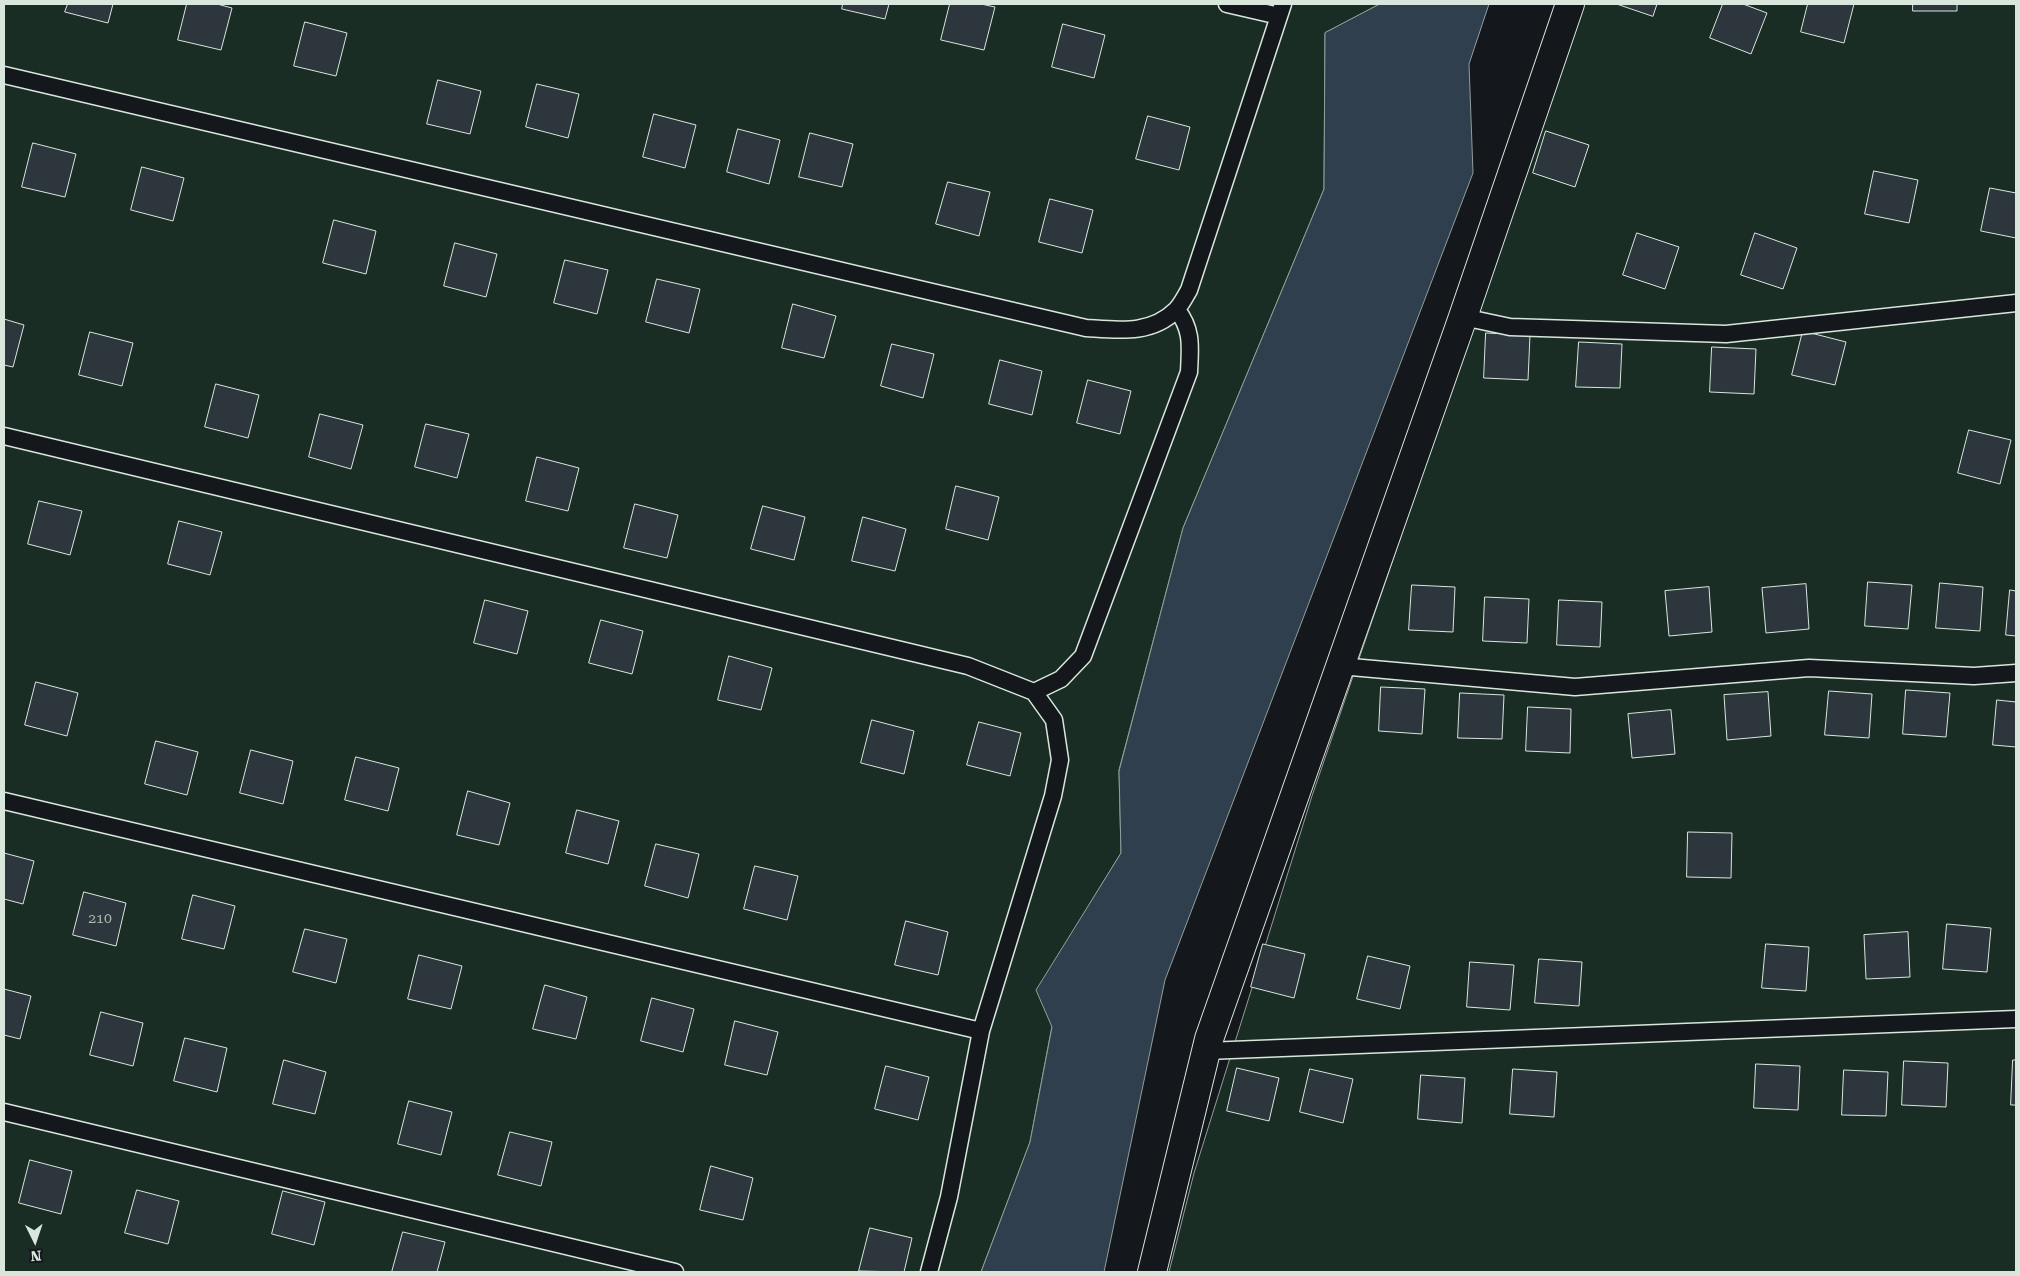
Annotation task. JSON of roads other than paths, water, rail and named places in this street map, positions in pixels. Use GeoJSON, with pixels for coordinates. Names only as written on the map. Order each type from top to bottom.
{"type":"FeatureCollection","features":[{"type":"Feature","properties":{"kind":"street"},"geometry":{"type":"LineString","coordinates":[[1152,1272],[1209,1039],[1570,4]]}},
{"type":"Feature","properties":{"kind":"lane"},"geometry":{"type":"LineString","coordinates":[[4,75],[1086,328],[1126,330],[1157,325],[1177,310],[1189,290],[1281,10],[1226,4]]}},
{"type":"Feature","properties":{"kind":"lane"},"geometry":{"type":"LineString","coordinates":[[1462,317],[1510,327],[1726,334],[2016,303]]}},
{"type":"Feature","properties":{"kind":"lane"},"geometry":{"type":"LineString","coordinates":[[1034,692],[1061,680],[1083,656],[1186,381],[1189,372],[1190,340],[1186,320],[1177,310]]}},
{"type":"Feature","properties":{"kind":"lane"},"geometry":{"type":"LineString","coordinates":[[4,436],[968,666],[1034,692],[1054,720],[1060,760],[1053,796],[981,1032],[949,1197],[930,1272]]}},
{"type":"Feature","properties":{"kind":"lane"},"geometry":{"type":"LineString","coordinates":[[1340,666],[1575,687],[1809,668],[1974,676],[2016,673]]}},
{"type":"Feature","properties":{"kind":"lane"},"geometry":{"type":"LineString","coordinates":[[4,801],[981,1032]]}},
{"type":"Feature","properties":{"kind":"lane"},"geometry":{"type":"LineString","coordinates":[[1206,1051],[2016,1019]]}},
{"type":"Feature","properties":{"kind":"lane"},"geometry":{"type":"LineString","coordinates":[[4,1112],[675,1272]]}},
{"type":"Feature","properties":{"kind":"water"},"geometry":{"type":"Polygon","coordinates":[[[1380,4],[1489,4],[1469,64],[1473,173],[1165,980],[1104,1272],[981,1272],[1030,1142],[1052,1027],[1036,990],[1121,853],[1119,771],[1183,528],[1324,189],[1325,33],[1380,4]]]}}]}
